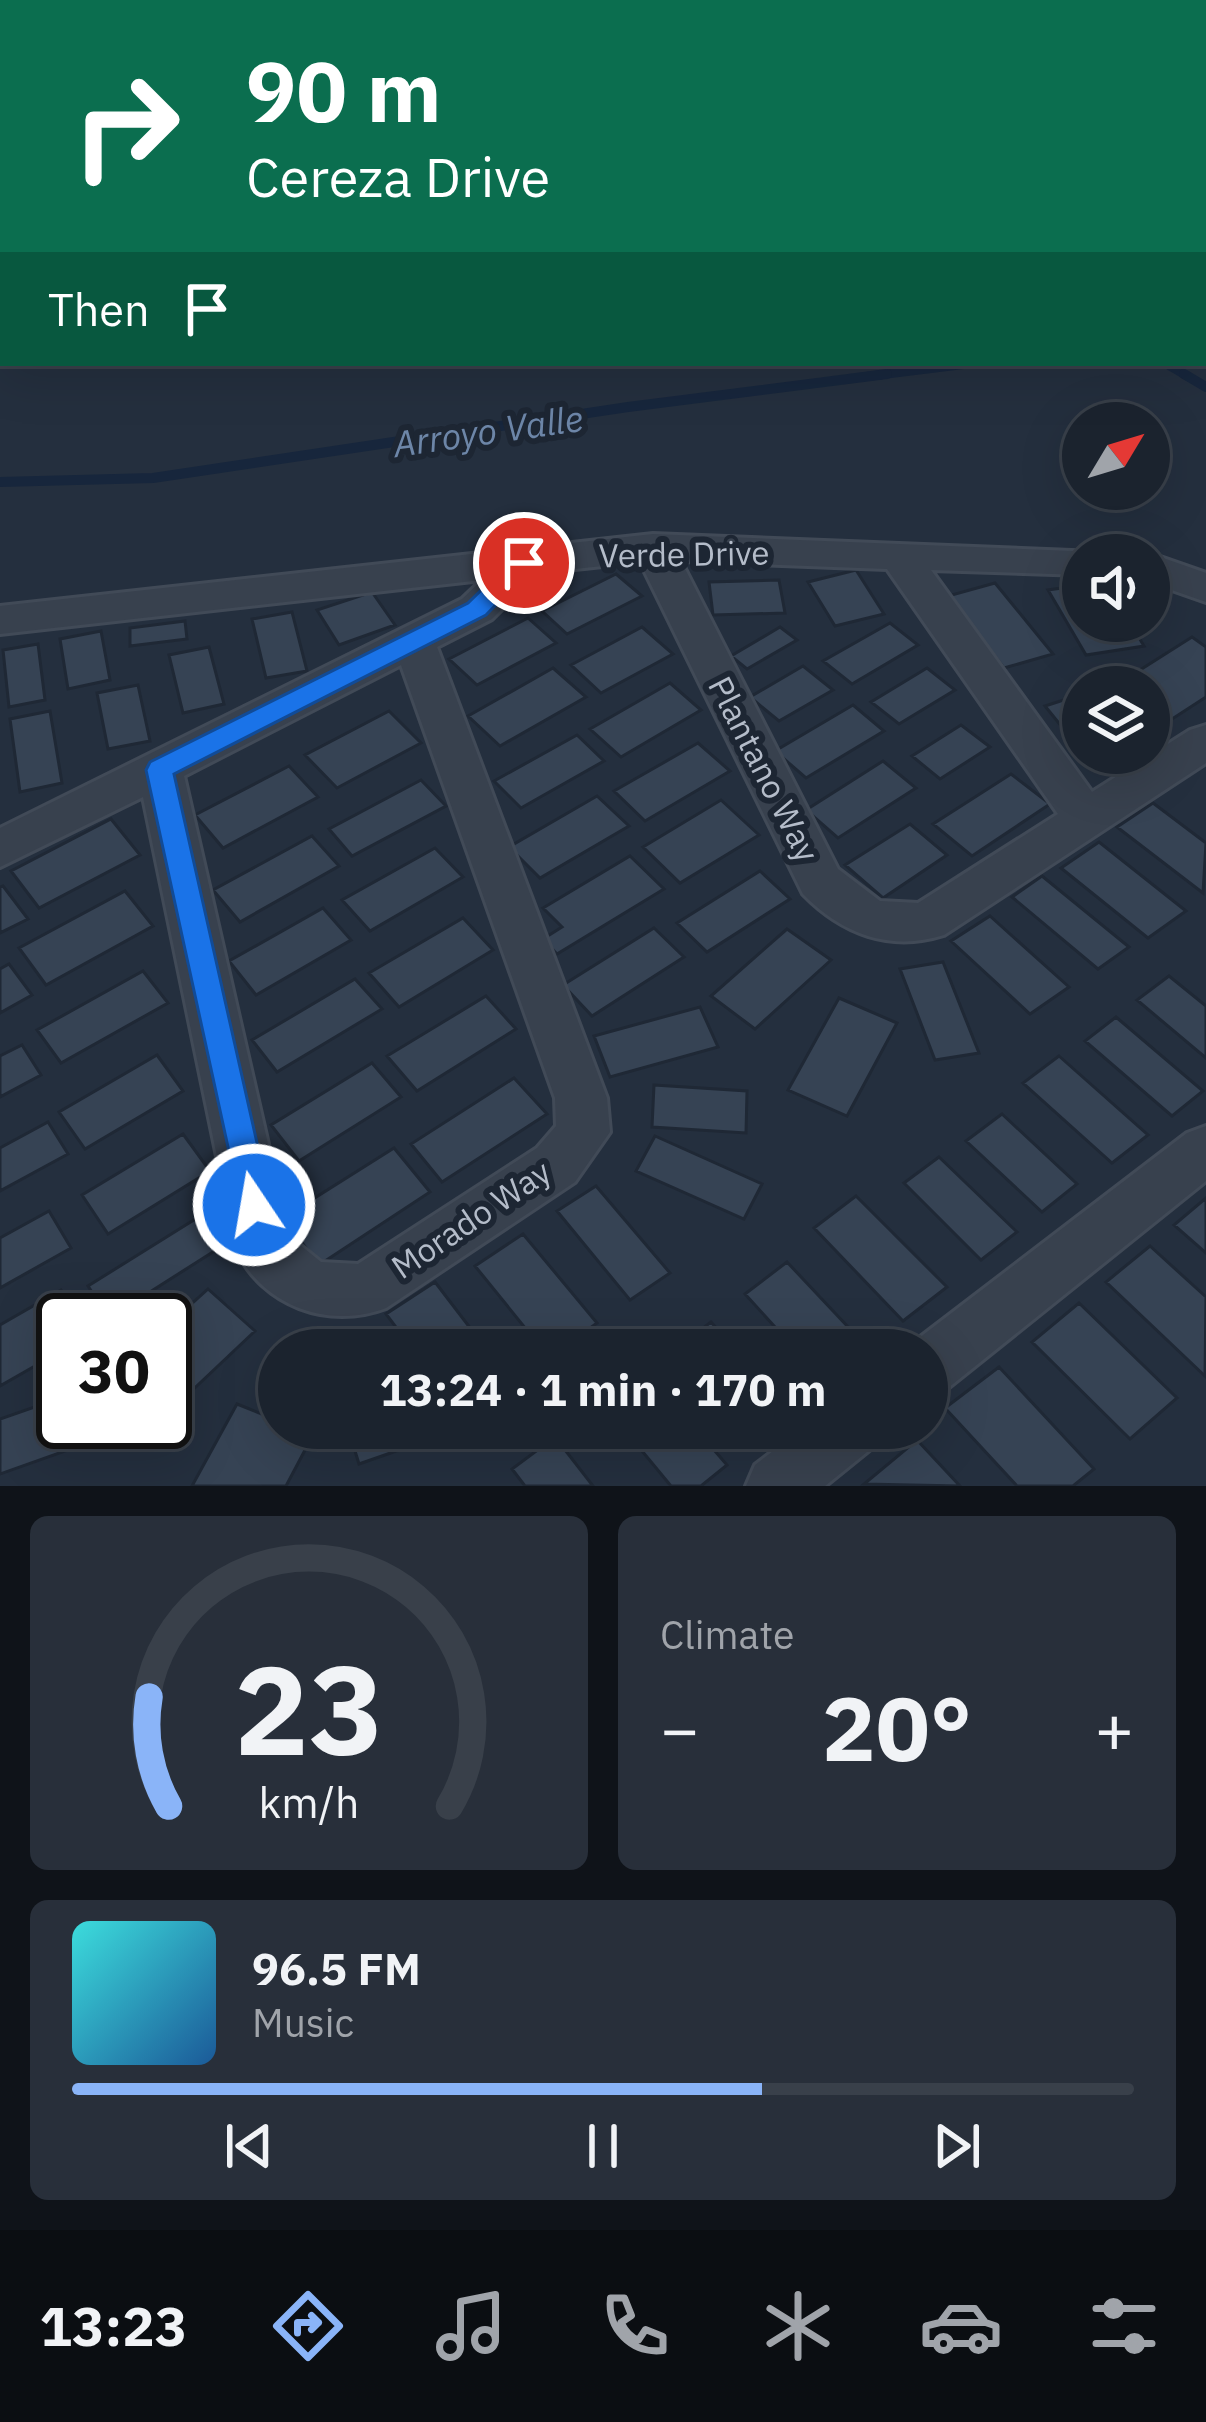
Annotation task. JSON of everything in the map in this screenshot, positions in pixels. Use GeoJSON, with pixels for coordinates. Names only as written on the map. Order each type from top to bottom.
{"type":"FeatureCollection","features":[{"type":"Feature","properties":{"kind":"street","name":"Verde Drive"},"geometry":{"type":"LineString","coordinates":[[0,620],[653,547],[1062,561]]}},
{"type":"Feature","properties":{"kind":"street","name":"Plantano Way"},"geometry":{"type":"LineString","coordinates":[[653,547],[820,881],[849,911],[889,925],[927,921],[1086,818]]}},
{"type":"Feature","properties":{"kind":"street"},"geometry":{"type":"LineString","coordinates":[[899,555],[1086,818],[1206,741]]}},
{"type":"Feature","properties":{"kind":"street"},"geometry":{"type":"LineString","coordinates":[[0,849],[477,609],[524,563]]}},
{"type":"Feature","properties":{"kind":"street"},"geometry":{"type":"LineString","coordinates":[[1170,575],[1206,588]]}},
{"type":"Feature","properties":{"kind":"street","name":"Morado Way"},"geometry":{"type":"LineString","coordinates":[[160,770],[264,1249],[309,1288],[366,1290],[556,1166],[583,1132],[581,1098],[414,642]]}},
{"type":"Feature","properties":{"kind":"street"},"geometry":{"type":"LineString","coordinates":[[948,1352],[1206,1149]]}},
{"type":"Feature","properties":{"kind":"street"},"geometry":{"type":"LineString","coordinates":[[777,1486],[824,1449]]}},
{"type":"Feature","properties":{"kind":"building"},"geometry":{"type":"Polygon","coordinates":[[[856,570],[884,614],[835,626],[808,582],[856,570]]]}},
{"type":"Feature","properties":{"kind":"building"},"geometry":{"type":"Polygon","coordinates":[[[616,574],[642,596],[567,634],[542,611],[616,574]]]}},
{"type":"Feature","properties":{"kind":"building"},"geometry":{"type":"Polygon","coordinates":[[[779,580],[785,613],[713,615],[709,582],[779,580]]]}},
{"type":"Feature","properties":{"kind":"building"},"geometry":{"type":"Polygon","coordinates":[[[995,583],[1053,654],[1004,668],[948,596],[995,583]]]}},
{"type":"Feature","properties":{"kind":"building"},"geometry":{"type":"Polygon","coordinates":[[[1062,588],[1062,614],[1048,590],[1062,588]]]}},
{"type":"Feature","properties":{"kind":"building"},"geometry":{"type":"Polygon","coordinates":[[[372,592],[395,625],[339,645],[317,610],[372,592]]]}},
{"type":"Feature","properties":{"kind":"building"},"geometry":{"type":"Polygon","coordinates":[[[292,612],[307,671],[266,678],[252,619],[292,612]]]}},
{"type":"Feature","properties":{"kind":"building"},"geometry":{"type":"Polygon","coordinates":[[[528,618],[556,643],[477,685],[449,659],[528,618]]]}},
{"type":"Feature","properties":{"kind":"building"},"geometry":{"type":"Polygon","coordinates":[[[185,621],[187,639],[130,646],[130,628],[185,621]]]}},
{"type":"Feature","properties":{"kind":"building"},"geometry":{"type":"Polygon","coordinates":[[[890,623],[918,645],[852,684],[823,661],[890,623]]]}},
{"type":"Feature","properties":{"kind":"building"},"geometry":{"type":"Polygon","coordinates":[[[642,627],[673,654],[601,693],[571,665],[642,627]]]}},
{"type":"Feature","properties":{"kind":"building"},"geometry":{"type":"Polygon","coordinates":[[[780,627],[797,640],[747,669],[731,656],[780,627]]]}},
{"type":"Feature","properties":{"kind":"building"},"geometry":{"type":"Polygon","coordinates":[[[101,631],[110,680],[68,689],[60,639],[101,631]]]}},
{"type":"Feature","properties":{"kind":"building"},"geometry":{"type":"Polygon","coordinates":[[[1192,637],[1206,647],[1206,697],[1170,720],[1170,666],[1146,666],[1192,637]]]}},
{"type":"Feature","properties":{"kind":"building"},"geometry":{"type":"Polygon","coordinates":[[[1078,642],[1142,642],[1144,646],[1086,655],[1078,642]]]}},
{"type":"Feature","properties":{"kind":"building"},"geometry":{"type":"Polygon","coordinates":[[[38,644],[45,700],[9,707],[3,650],[38,644]]]}},
{"type":"Feature","properties":{"kind":"building"},"geometry":{"type":"Polygon","coordinates":[[[209,647],[224,704],[183,713],[169,655],[209,647]]]}},
{"type":"Feature","properties":{"kind":"building"},"geometry":{"type":"Polygon","coordinates":[[[803,666],[833,690],[779,721],[750,697],[803,666]]]}},
{"type":"Feature","properties":{"kind":"building"},"geometry":{"type":"Polygon","coordinates":[[[553,668],[586,697],[500,746],[468,716],[553,668]]]}},
{"type":"Feature","properties":{"kind":"building"},"geometry":{"type":"Polygon","coordinates":[[[927,668],[955,690],[899,724],[871,702],[927,668]]]}},
{"type":"Feature","properties":{"kind":"building"},"geometry":{"type":"Polygon","coordinates":[[[670,683],[701,710],[621,757],[590,729],[670,683]]]}},
{"type":"Feature","properties":{"kind":"building"},"geometry":{"type":"Polygon","coordinates":[[[138,685],[150,741],[108,749],[97,693],[138,685]]]}},
{"type":"Feature","properties":{"kind":"building"},"geometry":{"type":"Polygon","coordinates":[[[1062,700],[1062,727],[1045,706],[1062,700]]]}},
{"type":"Feature","properties":{"kind":"building"},"geometry":{"type":"Polygon","coordinates":[[[853,705],[884,731],[806,778],[775,751],[853,705]]]}},
{"type":"Feature","properties":{"kind":"building"},"geometry":{"type":"Polygon","coordinates":[[[50,711],[62,783],[20,792],[10,719],[50,711]]]}},
{"type":"Feature","properties":{"kind":"building"},"geometry":{"type":"Polygon","coordinates":[[[389,711],[421,743],[337,788],[305,755],[389,711]]]}},
{"type":"Feature","properties":{"kind":"building"},"geometry":{"type":"Polygon","coordinates":[[[961,725],[990,747],[940,779],[912,756],[961,725]]]}},
{"type":"Feature","properties":{"kind":"building"},"geometry":{"type":"Polygon","coordinates":[[[577,735],[604,761],[521,808],[494,781],[577,735]]]}},
{"type":"Feature","properties":{"kind":"building"},"geometry":{"type":"Polygon","coordinates":[[[698,743],[730,771],[645,821],[614,791],[698,743]]]}},
{"type":"Feature","properties":{"kind":"building"},"geometry":{"type":"Polygon","coordinates":[[[883,761],[916,788],[838,838],[806,810],[883,761]]]}},
{"type":"Feature","properties":{"kind":"building"},"geometry":{"type":"Polygon","coordinates":[[[289,766],[318,797],[223,848],[195,815],[289,766]]]}},
{"type":"Feature","properties":{"kind":"building"},"geometry":{"type":"Polygon","coordinates":[[[1011,774],[1050,804],[972,856],[933,824],[1011,774]]]}},
{"type":"Feature","properties":{"kind":"building"},"geometry":{"type":"Polygon","coordinates":[[[421,780],[446,806],[352,856],[329,829],[421,780]]]}},
{"type":"Feature","properties":{"kind":"building"},"geometry":{"type":"Polygon","coordinates":[[[597,796],[629,826],[540,878],[509,847],[597,796]]]}},
{"type":"Feature","properties":{"kind":"building"},"geometry":{"type":"Polygon","coordinates":[[[721,800],[759,835],[680,883],[643,847],[721,800]]]}},
{"type":"Feature","properties":{"kind":"building"},"geometry":{"type":"Polygon","coordinates":[[[1153,803],[1206,843],[1203,893],[1117,827],[1153,803]]]}},
{"type":"Feature","properties":{"kind":"building"},"geometry":{"type":"Polygon","coordinates":[[[111,819],[140,855],[39,908],[11,871],[111,819]]]}},
{"type":"Feature","properties":{"kind":"building"},"geometry":{"type":"Polygon","coordinates":[[[910,824],[947,855],[883,898],[845,865],[910,824]]]}},
{"type":"Feature","properties":{"kind":"building"},"geometry":{"type":"Polygon","coordinates":[[[312,836],[339,866],[240,922],[213,890],[312,836]]]}},
{"type":"Feature","properties":{"kind":"building"},"geometry":{"type":"Polygon","coordinates":[[[1099,842],[1186,911],[1148,938],[1061,868],[1099,842]]]}},
{"type":"Feature","properties":{"kind":"building"},"geometry":{"type":"Polygon","coordinates":[[[435,848],[463,877],[370,931],[342,900],[435,848]]]}},
{"type":"Feature","properties":{"kind":"building"},"geometry":{"type":"Polygon","coordinates":[[[630,856],[664,889],[557,954],[543,939],[562,927],[543,908],[630,856]]]}},
{"type":"Feature","properties":{"kind":"building"},"geometry":{"type":"Polygon","coordinates":[[[760,871],[790,899],[707,952],[677,923],[760,871]]]}},
{"type":"Feature","properties":{"kind":"building"},"geometry":{"type":"Polygon","coordinates":[[[1042,876],[1129,947],[1098,969],[1012,897],[1042,876]]]}},
{"type":"Feature","properties":{"kind":"building"},"geometry":{"type":"Polygon","coordinates":[[[0,887],[28,919],[0,933],[0,887]]]}},
{"type":"Feature","properties":{"kind":"building"},"geometry":{"type":"Polygon","coordinates":[[[125,891],[153,926],[46,985],[19,948],[125,891]]]}},
{"type":"Feature","properties":{"kind":"building"},"geometry":{"type":"Polygon","coordinates":[[[323,908],[351,940],[256,995],[229,961],[323,908]]]}},
{"type":"Feature","properties":{"kind":"building"},"geometry":{"type":"Polygon","coordinates":[[[990,916],[1069,987],[1030,1014],[951,941],[990,916]]]}},
{"type":"Feature","properties":{"kind":"building"},"geometry":{"type":"Polygon","coordinates":[[[463,918],[493,950],[399,1007],[369,973],[463,918]]]}},
{"type":"Feature","properties":{"kind":"building"},"geometry":{"type":"Polygon","coordinates":[[[654,928],[684,957],[592,1016],[563,985],[654,928]]]}},
{"type":"Feature","properties":{"kind":"building"},"geometry":{"type":"Polygon","coordinates":[[[787,929],[831,960],[755,1029],[711,996],[787,929]]]}},
{"type":"Feature","properties":{"kind":"building"},"geometry":{"type":"Polygon","coordinates":[[[943,962],[979,1053],[935,1060],[900,969],[943,962]]]}},
{"type":"Feature","properties":{"kind":"building"},"geometry":{"type":"Polygon","coordinates":[[[9,964],[32,995],[0,1013],[0,969],[9,964]]]}},
{"type":"Feature","properties":{"kind":"building"},"geometry":{"type":"Polygon","coordinates":[[[143,971],[168,1003],[61,1063],[37,1030],[143,971]]]}},
{"type":"Feature","properties":{"kind":"building"},"geometry":{"type":"Polygon","coordinates":[[[1169,976],[1206,1006],[1206,1058],[1137,1000],[1169,976]]]}},
{"type":"Feature","properties":{"kind":"building"},"geometry":{"type":"Polygon","coordinates":[[[355,979],[382,1009],[277,1072],[252,1040],[355,979]]]}},
{"type":"Feature","properties":{"kind":"building"},"geometry":{"type":"Polygon","coordinates":[[[486,996],[516,1029],[417,1091],[387,1056],[486,996]]]}},
{"type":"Feature","properties":{"kind":"building"},"geometry":{"type":"Polygon","coordinates":[[[839,998],[897,1023],[847,1116],[788,1090],[839,998]]]}},
{"type":"Feature","properties":{"kind":"building"},"geometry":{"type":"Polygon","coordinates":[[[700,1007],[718,1047],[610,1077],[594,1036],[700,1007]]]}},
{"type":"Feature","properties":{"kind":"building"},"geometry":{"type":"Polygon","coordinates":[[[1116,1017],[1203,1091],[1172,1116],[1085,1041],[1116,1017]]]}},
{"type":"Feature","properties":{"kind":"building"},"geometry":{"type":"Polygon","coordinates":[[[22,1045],[41,1075],[0,1097],[0,1056],[22,1045]]]}},
{"type":"Feature","properties":{"kind":"building"},"geometry":{"type":"Polygon","coordinates":[[[157,1055],[183,1091],[85,1149],[59,1112],[157,1055]]]}},
{"type":"Feature","properties":{"kind":"building"},"geometry":{"type":"Polygon","coordinates":[[[1059,1056],[1148,1135],[1112,1163],[1023,1083],[1059,1056]]]}},
{"type":"Feature","properties":{"kind":"building"},"geometry":{"type":"Polygon","coordinates":[[[372,1063],[401,1097],[299,1161],[271,1125],[372,1063]]]}},
{"type":"Feature","properties":{"kind":"building"},"geometry":{"type":"Polygon","coordinates":[[[514,1078],[547,1114],[442,1182],[411,1144],[514,1078]]]}},
{"type":"Feature","properties":{"kind":"building"},"geometry":{"type":"Polygon","coordinates":[[[654,1085],[747,1091],[746,1133],[652,1127],[654,1085]]]}},
{"type":"Feature","properties":{"kind":"building"},"geometry":{"type":"Polygon","coordinates":[[[1002,1114],[1077,1184],[1042,1212],[966,1141],[1002,1114]]]}},
{"type":"Feature","properties":{"kind":"building"},"geometry":{"type":"Polygon","coordinates":[[[48,1122],[68,1154],[0,1191],[0,1148],[48,1122]]]}},
{"type":"Feature","properties":{"kind":"building"},"geometry":{"type":"Polygon","coordinates":[[[183,1134],[210,1171],[108,1234],[82,1195],[183,1134]]]}},
{"type":"Feature","properties":{"kind":"building"},"geometry":{"type":"Polygon","coordinates":[[[655,1136],[762,1184],[744,1219],[636,1171],[655,1136]]]}},
{"type":"Feature","properties":{"kind":"building"},"geometry":{"type":"Polygon","coordinates":[[[394,1148],[430,1192],[319,1265],[283,1218],[394,1148]]]}},
{"type":"Feature","properties":{"kind":"building"},"geometry":{"type":"Polygon","coordinates":[[[939,1157],[1017,1232],[981,1260],[904,1183],[939,1157]]]}},
{"type":"Feature","properties":{"kind":"building"},"geometry":{"type":"Polygon","coordinates":[[[596,1186],[670,1273],[630,1300],[557,1211],[596,1186]]]}},
{"type":"Feature","properties":{"kind":"building"},"geometry":{"type":"Polygon","coordinates":[[[856,1196],[947,1287],[903,1321],[814,1228],[856,1196]]]}},
{"type":"Feature","properties":{"kind":"building"},"geometry":{"type":"Polygon","coordinates":[[[1206,1198],[1206,1253],[1174,1225],[1206,1198]]]}},
{"type":"Feature","properties":{"kind":"building"},"geometry":{"type":"Polygon","coordinates":[[[49,1211],[71,1248],[0,1288],[0,1238],[49,1211]]]}},
{"type":"Feature","properties":{"kind":"building"},"geometry":{"type":"Polygon","coordinates":[[[205,1213],[227,1243],[148,1293],[93,1293],[88,1286],[205,1213]]]}},
{"type":"Feature","properties":{"kind":"building"},"geometry":{"type":"Polygon","coordinates":[[[523,1234],[597,1323],[589,1329],[526,1329],[475,1266],[523,1234]]]}},
{"type":"Feature","properties":{"kind":"building"},"geometry":{"type":"Polygon","coordinates":[[[1150,1246],[1206,1297],[1205,1376],[1106,1282],[1150,1246]]]}},
{"type":"Feature","properties":{"kind":"building"},"geometry":{"type":"Polygon","coordinates":[[[787,1262],[850,1329],[777,1329],[745,1294],[787,1262]]]}},
{"type":"Feature","properties":{"kind":"building"},"geometry":{"type":"Polygon","coordinates":[[[435,1282],[471,1329],[397,1329],[386,1314],[435,1282]]]}},
{"type":"Feature","properties":{"kind":"building"},"geometry":{"type":"Polygon","coordinates":[[[208,1289],[255,1331],[192,1390],[192,1304],[208,1289]]]}},
{"type":"Feature","properties":{"kind":"building"},"geometry":{"type":"Polygon","coordinates":[[[1079,1303],[1177,1398],[1130,1439],[1032,1342],[1079,1303]]]}},
{"type":"Feature","properties":{"kind":"building"},"geometry":{"type":"Polygon","coordinates":[[[36,1304],[36,1365],[0,1386],[0,1325],[36,1304]]]}},
{"type":"Feature","properties":{"kind":"building"},"geometry":{"type":"Polygon","coordinates":[[[999,1367],[1094,1469],[1073,1486],[1017,1486],[948,1411],[948,1406],[999,1367]]]}},
{"type":"Feature","properties":{"kind":"building"},"geometry":{"type":"Polygon","coordinates":[[[237,1404],[258,1412],[258,1449],[306,1449],[286,1486],[192,1486],[237,1404]]]}},
{"type":"Feature","properties":{"kind":"building"},"geometry":{"type":"Polygon","coordinates":[[[36,1406],[36,1449],[71,1449],[0,1474],[0,1419],[36,1406]]]}},
{"type":"Feature","properties":{"kind":"building"},"geometry":{"type":"Polygon","coordinates":[[[354,1449],[402,1449],[359,1464],[354,1449]]]}},
{"type":"Feature","properties":{"kind":"building"},"geometry":{"type":"Polygon","coordinates":[[[539,1449],[564,1449],[593,1486],[525,1486],[512,1469],[539,1449]]]}},
{"type":"Feature","properties":{"kind":"building"},"geometry":{"type":"Polygon","coordinates":[[[640,1449],[713,1449],[727,1465],[701,1486],[671,1486],[640,1449]]]}},
{"type":"Feature","properties":{"kind":"building"},"geometry":{"type":"Polygon","coordinates":[[[906,1449],[925,1449],[960,1486],[864,1484],[906,1449]]]}},
{"type":"Feature","properties":{"kind":"waterway","name":"Arroyo Valle"},"geometry":{"type":"LineString","coordinates":[[887,374],[951,366]]}},
{"type":"Feature","properties":{"kind":"waterway","name":"Arroyo Valle"},"geometry":{"type":"LineString","coordinates":[[1170,366],[1189,377]]}},
{"type":"Feature","properties":{"kind":"waterway","name":"Arroyo Valle"},"geometry":{"type":"LineString","coordinates":[[0,482],[153,478],[628,407],[887,374]]}},
{"type":"Feature","properties":{"kind":"waterway","name":"Arroyo Valle"},"geometry":{"type":"LineString","coordinates":[[863,377],[887,374]]}},
{"type":"Feature","properties":{"kind":"waterway","name":"Arroyo Valle"},"geometry":{"type":"LineString","coordinates":[[1184,374],[1206,387]]}},
{"type":"Feature","properties":{"kind":"route"},"geometry":{"type":"LineString","coordinates":[[254,1205],[160,770],[477,609],[524,563]]}}]}
